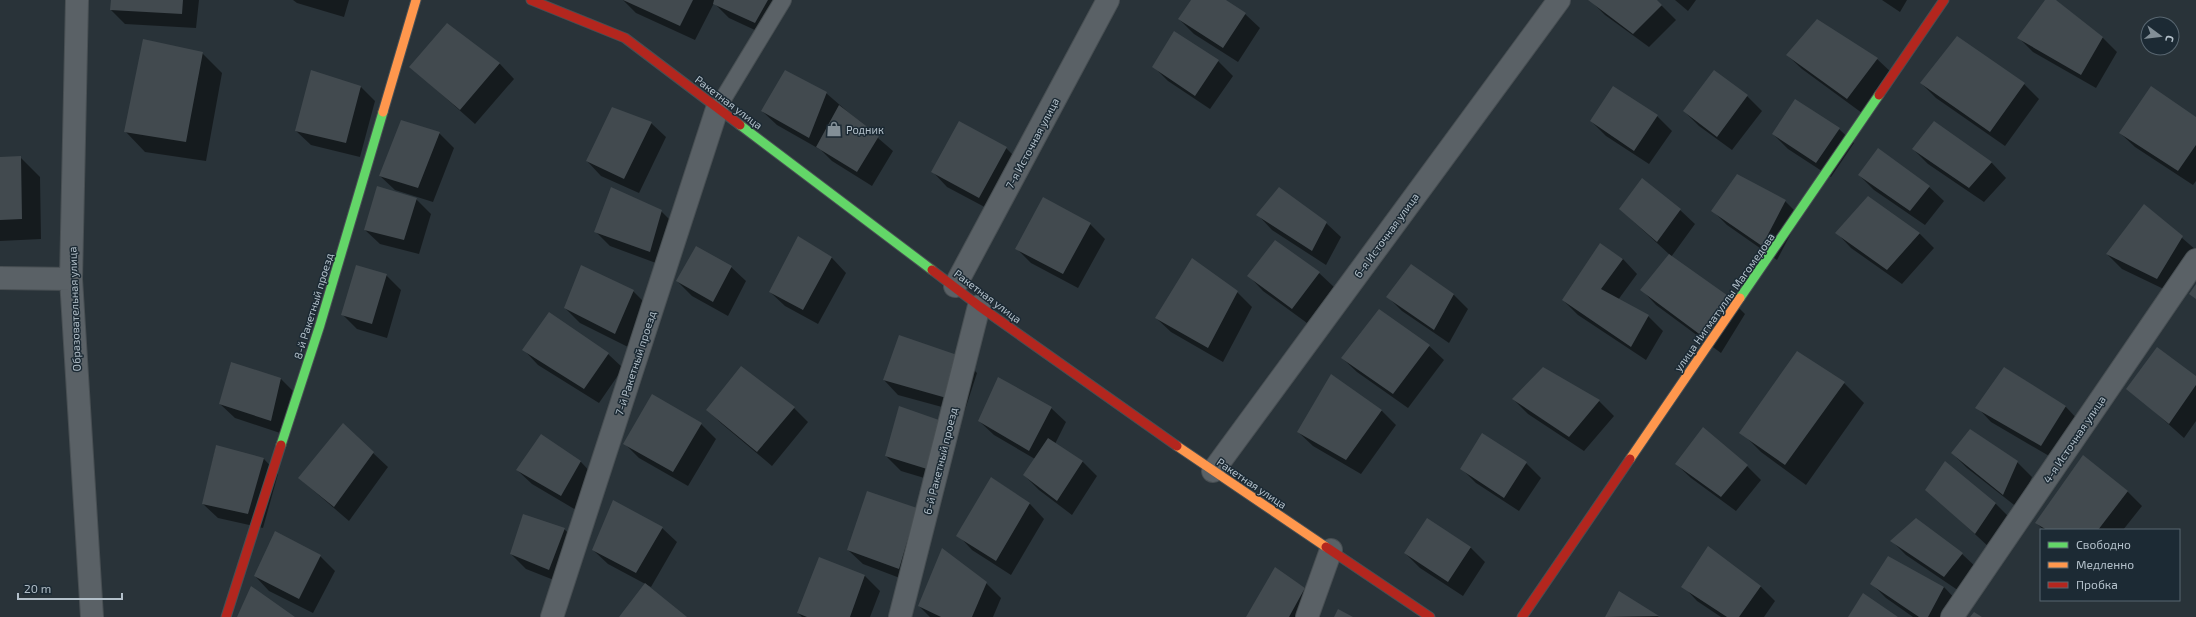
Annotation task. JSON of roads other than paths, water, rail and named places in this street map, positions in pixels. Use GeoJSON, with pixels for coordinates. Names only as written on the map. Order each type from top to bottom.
{"type":"FeatureCollection","features":[{"type":"Feature","properties":{"kind":"street","name":"Образовательная улица"},"geometry":{"type":"LineString","coordinates":[[77,0],[71,279],[92,617]]}},
{"type":"Feature","properties":{"kind":"street","name":"8-й Ракетный проезд"},"geometry":{"type":"LineString","coordinates":[[226,617],[320,325],[416,0]]}},
{"type":"Feature","properties":{"kind":"street","name":"Ракетная улица"},"geometry":{"type":"LineString","coordinates":[[531,0],[625,38],[717,109],[980,306],[1213,471],[1430,617]]}},
{"type":"Feature","properties":{"kind":"street","name":"7-я Источная улица"},"geometry":{"type":"LineString","coordinates":[[955,286],[1108,0]]}},
{"type":"Feature","properties":{"kind":"street","name":"6-я Источная улица"},"geometry":{"type":"LineString","coordinates":[[1213,471],[1560,0]]}},
{"type":"Feature","properties":{"kind":"street","name":"улица Нигматуллы Магомедова"},"geometry":{"type":"LineString","coordinates":[[1522,617],[1944,0]]}},
{"type":"Feature","properties":{"kind":"street","name":"7-й Ракетный проезд"},"geometry":{"type":"LineString","coordinates":[[552,617],[717,109]]}},
{"type":"Feature","properties":{"kind":"street","name":"4-я Источная улица"},"geometry":{"type":"LineString","coordinates":[[1952,617],[2196,260]]}},
{"type":"Feature","properties":{"kind":"street"},"geometry":{"type":"LineString","coordinates":[[0,278],[71,279]]}},
{"type":"Feature","properties":{"kind":"street","name":"6-й Ракетный проезд"},"geometry":{"type":"LineString","coordinates":[[900,617],[980,306]]}},
{"type":"Feature","properties":{"kind":"street"},"geometry":{"type":"LineString","coordinates":[[1307,617],[1331,550]]}},
{"type":"Feature","properties":{"kind":"lane"},"geometry":{"type":"LineString","coordinates":[[717,109],[784,0]]}},
{"type":"Feature","properties":{"kind":"place","name":"Родник"},"geometry":{"type":"Point","coordinates":[834,129]}}]}
